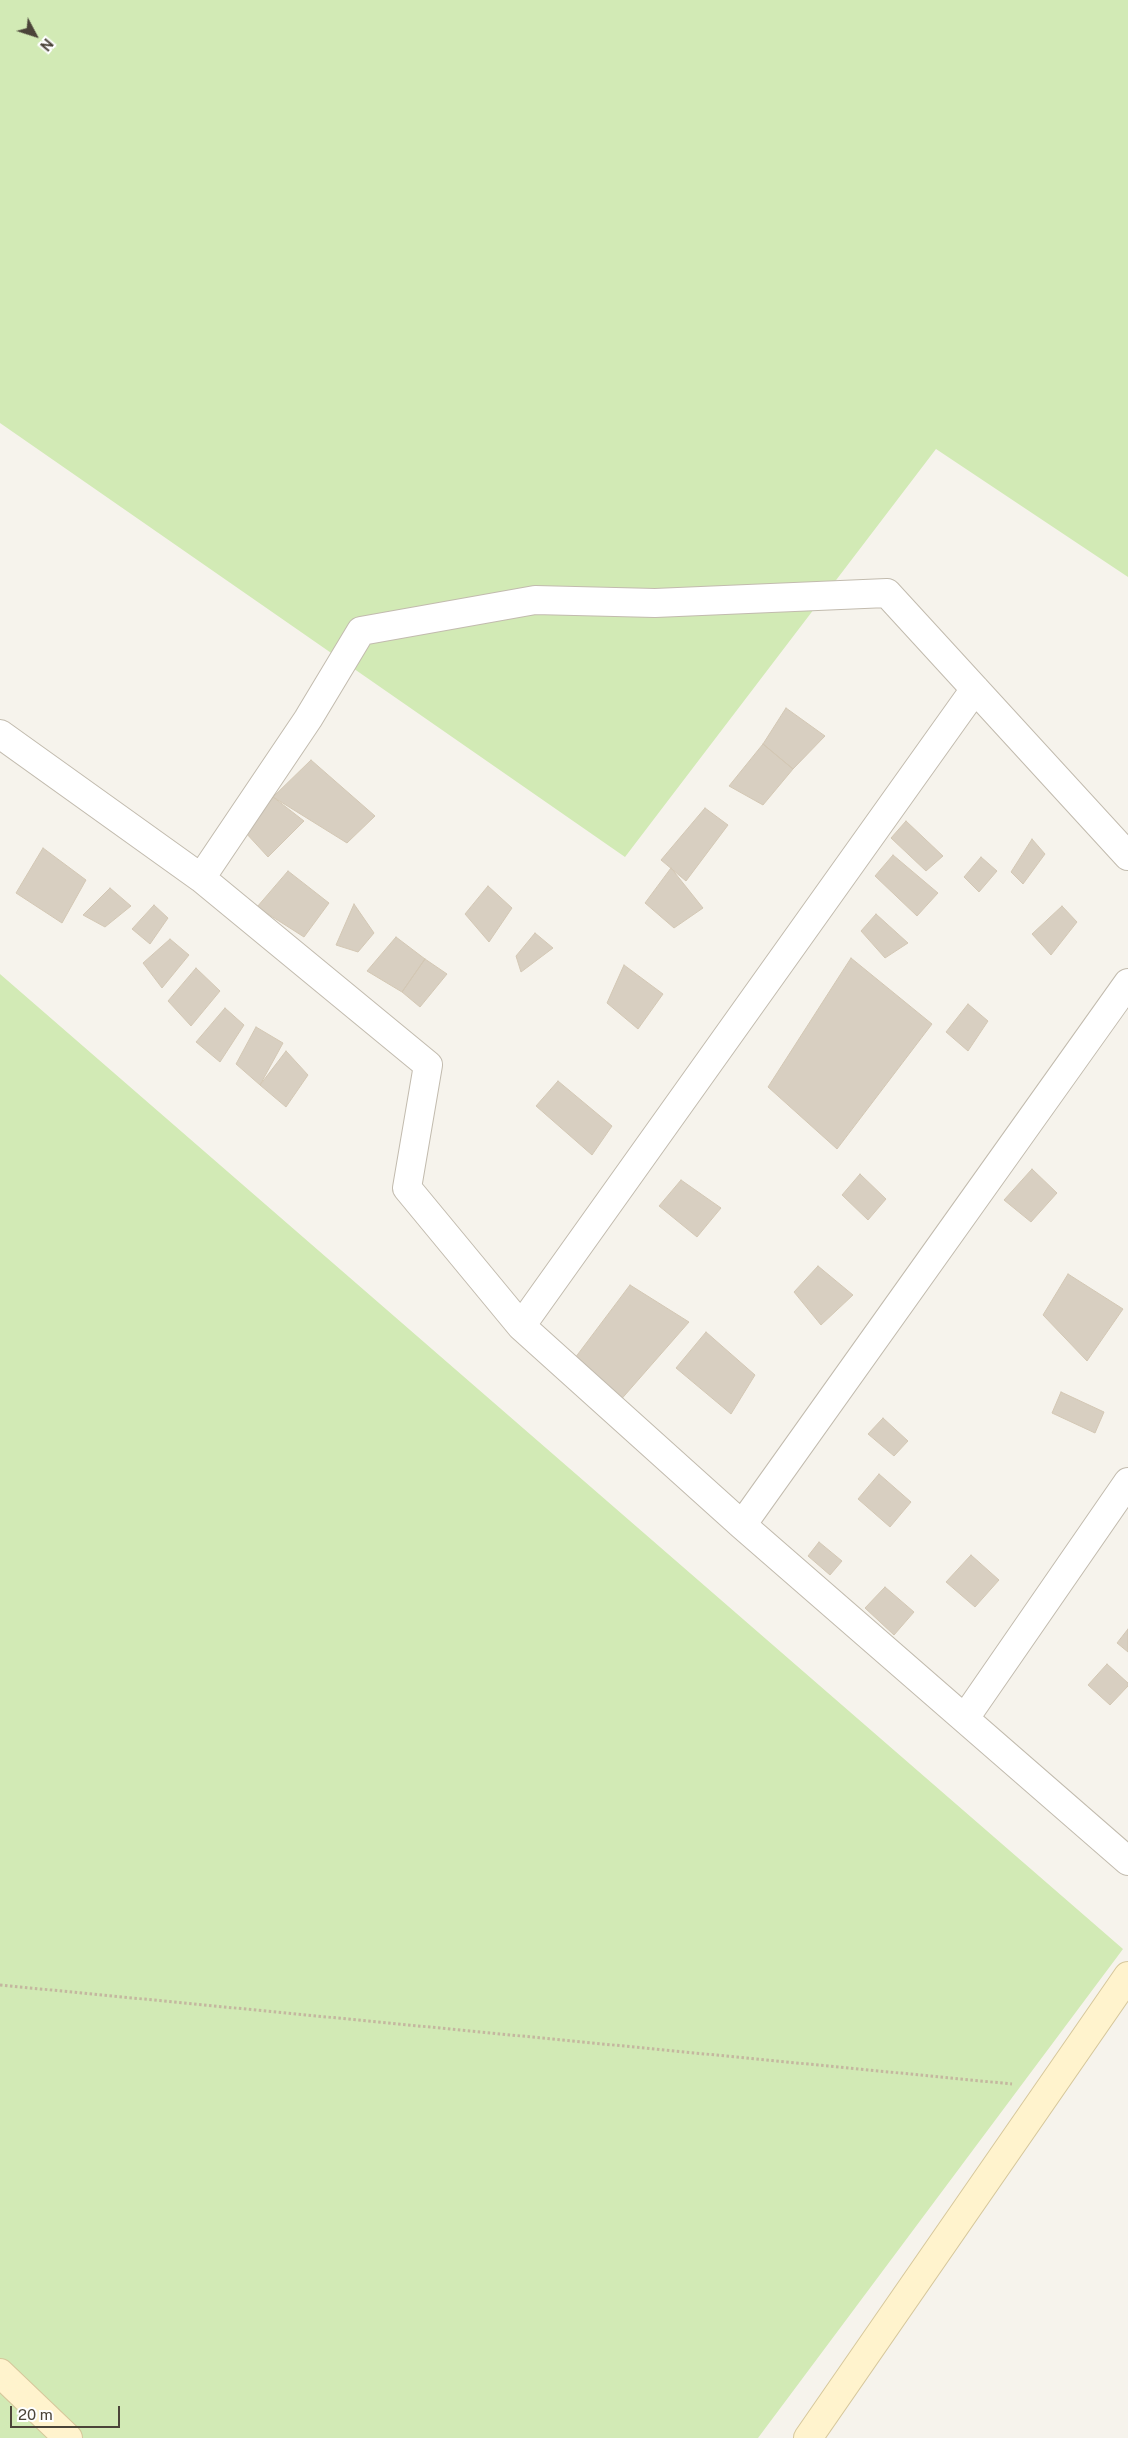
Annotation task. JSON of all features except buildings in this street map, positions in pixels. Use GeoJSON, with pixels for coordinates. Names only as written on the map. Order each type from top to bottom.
{"type":"FeatureCollection","features":[{"type":"Feature","properties":{"kind":"street"},"geometry":{"type":"LineString","coordinates":[[202,878],[308,719],[361,631],[535,600],[655,603],[887,593],[1128,856]]}},
{"type":"Feature","properties":{"kind":"street"},"geometry":{"type":"LineString","coordinates":[[521,1326],[975,689]]}},
{"type":"Feature","properties":{"kind":"street"},"geometry":{"type":"LineString","coordinates":[[0,734],[202,878],[428,1065],[407,1188],[521,1326],[742,1525],[1128,1861]]}},
{"type":"Feature","properties":{"kind":"street"},"geometry":{"type":"LineString","coordinates":[[742,1525],[1128,983]]}},
{"type":"Feature","properties":{"kind":"street"},"geometry":{"type":"LineString","coordinates":[[965,1718],[1128,1482]]}},
{"type":"Feature","properties":{"kind":"street"},"geometry":{"type":"LineString","coordinates":[[808,2438],[1128,1976]]}},
{"type":"Feature","properties":{"kind":"street"},"geometry":{"type":"LineString","coordinates":[[0,2373],[68,2438]]}},
{"type":"Feature","properties":{"kind":"path"},"geometry":{"type":"LineString","coordinates":[[0,1985],[1052,2088]]}},
{"type":"Feature","properties":{"kind":"green space"},"geometry":{"type":"Polygon","coordinates":[[[0,0],[1128,0],[1128,577],[936,449],[625,857],[0,423],[0,0]]]}},
{"type":"Feature","properties":{"kind":"green space"},"geometry":{"type":"Polygon","coordinates":[[[0,974],[1123,1949],[758,2438],[0,2438],[0,974]]]}}]}
